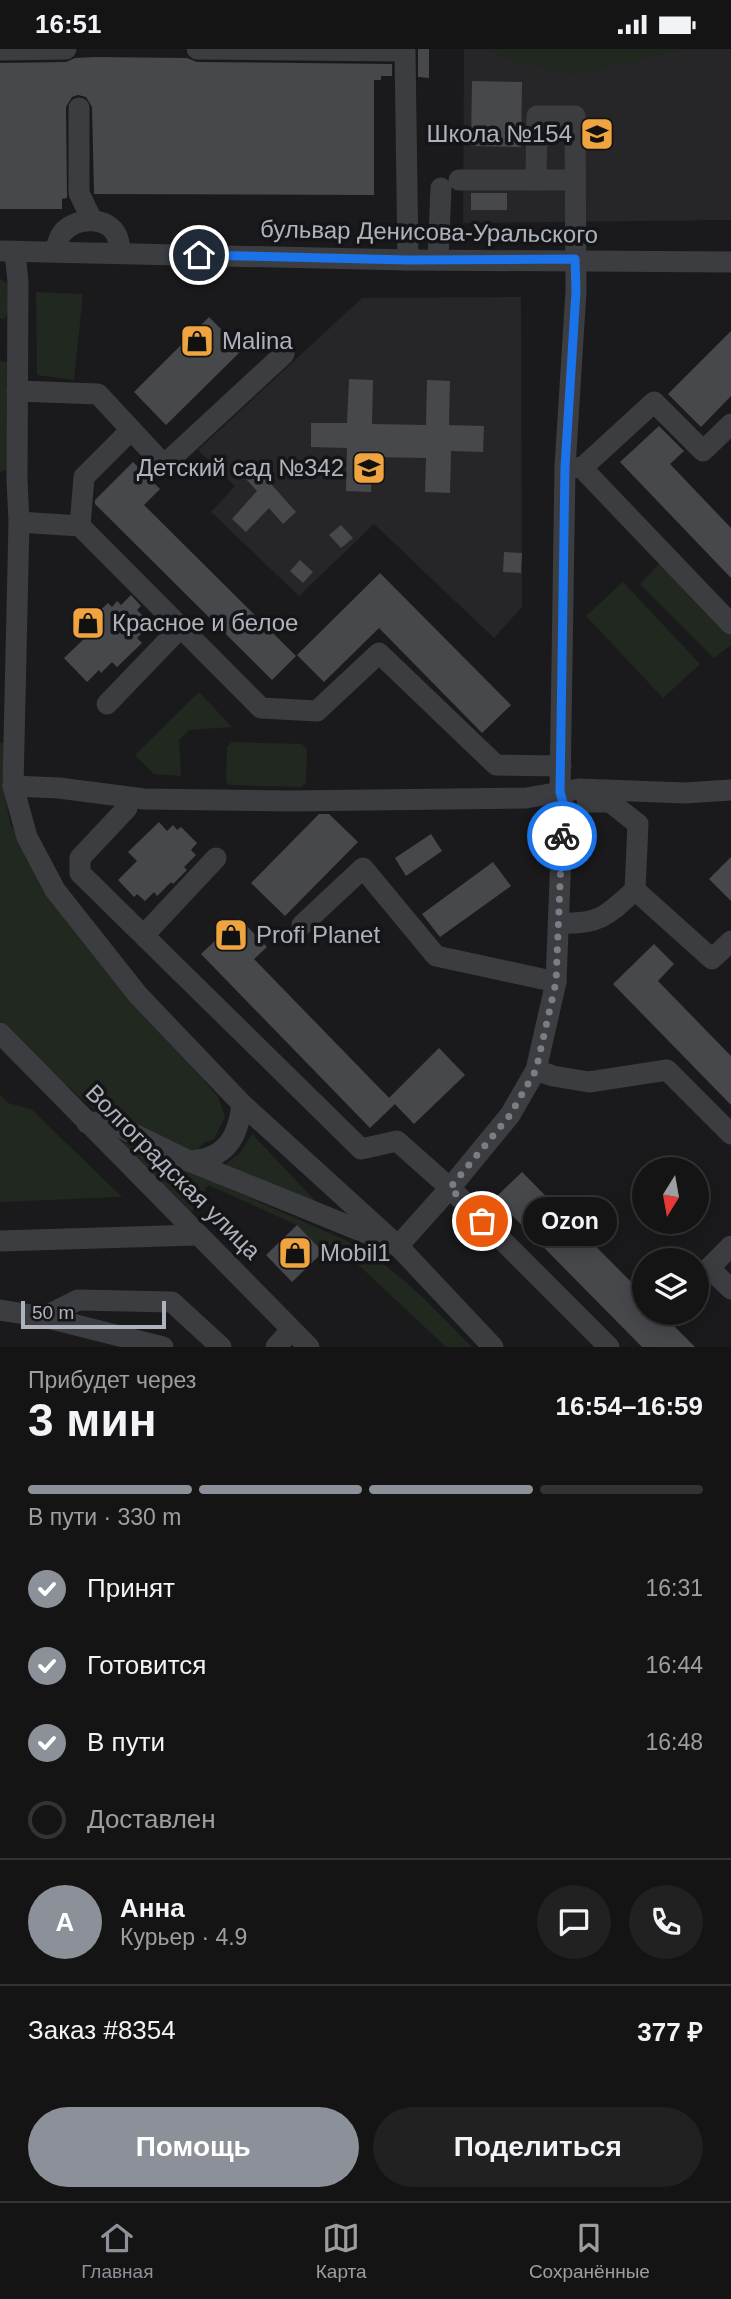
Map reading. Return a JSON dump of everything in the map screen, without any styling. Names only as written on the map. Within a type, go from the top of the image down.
[{"type":"street","points":[[0,51],[66,49]]},
{"type":"street","points":[[197,49],[405,51],[408,260]]},
{"type":"street","points":[[79,108],[79,193],[92,220]]},
{"type":"street","points":[[398,1246],[510,1115],[536,1070],[556,982],[560,923],[561,765],[574,467],[575,116],[537,116],[536,180]]},
{"type":"street","points":[[438,260],[450,184],[575,180]]},
{"type":"street","points":[[55,251],[62,233],[77,222],[92,220],[117,234],[121,253]]},
{"type":"street","points":[[7,252],[18,282],[9,349],[17,391],[8,480],[19,522],[7,729],[13,786],[27,837],[55,890],[138,995],[242,1104],[398,1246],[493,1347]]},
{"type":"street","name":"бульвар Денисова-Уральского","points":[[7,252],[408,260],[731,262]]},
{"type":"street","points":[[17,391],[98,394],[164,465],[284,354]]},
{"type":"street","points":[[574,467],[654,402],[703,450],[731,424]]},
{"type":"street","points":[[79,526],[84,477],[131,430]]},
{"type":"street","points":[[574,467],[731,624]]},
{"type":"street","points":[[19,522],[79,526],[261,708],[317,711],[379,653],[496,765],[561,765]]},
{"type":"street","points":[[107,704],[181,627]]},
{"type":"street","points":[[13,786],[59,788],[144,799],[289,801],[561,797],[610,802],[638,824],[635,890],[606,917],[580,924],[560,923]]},
{"type":"street","points":[[561,797],[579,789],[685,793],[731,790]]},
{"type":"street","points":[[127,808],[80,858],[80,873],[361,1149],[397,1141],[450,1188],[609,1347]]},
{"type":"street","points":[[144,935],[216,858]]},
{"type":"street","points":[[302,925],[363,869],[436,956],[556,982]]},
{"type":"street","points":[[635,890],[712,959],[731,941]]},
{"type":"street","name":"Волгоградская улица","points":[[0,1033],[309,1347]]},
{"type":"street","points":[[536,1070],[589,1082],[667,1070],[731,1134]]},
{"type":"street","points":[[189,1161],[205,1160],[224,1149],[240,1123],[242,1104]]},
{"type":"street","points":[[87,1123],[107,1121],[189,1161],[398,1246]]},
{"type":"street","points":[[0,1241],[197,1235]]},
{"type":"street","points":[[731,1246],[709,1268],[731,1289]]},
{"type":"street","points":[[44,1317],[78,1300],[172,1302],[221,1347]]},
{"type":"street","points":[[0,1310],[44,1317],[163,1347]]},
{"type":"street","points":[[275,1347],[292,1330]]},
{"type":"shaded area","name":"Школа №154","points":[[464,49],[731,49],[731,220],[463,223]]},
{"type":"shaded area","points":[[492,49],[685,49],[573,75],[497,56]]},
{"type":"shaded area","points":[[0,279],[10,285],[12,307],[4,319],[0,318]]},
{"type":"shaded area","points":[[36,292],[83,294],[74,380],[37,375]]},
{"type":"shaded area","name":"Детский сад №342","points":[[521,297],[522,607],[494,638],[374,524],[299,596],[211,512],[235,486],[198,450],[362,298]]},
{"type":"shaded area","points":[[0,361],[12,363],[9,468],[0,472]]},
{"type":"shaded area","points":[[663,560],[731,633],[731,645],[714,658],[640,584]]},
{"type":"shaded area","points":[[623,582],[700,664],[663,698],[586,616]]},
{"type":"shaded area","points":[[199,692],[232,727],[189,730],[179,740],[181,776],[154,774],[135,755]]},
{"type":"shaded area","points":[[0,742],[8,751],[2,780],[10,823],[46,891],[218,1097],[225,1117],[214,1139],[203,1143],[195,1153],[95,1110],[41,1063],[0,1021]]},
{"type":"shaded area","points":[[232,742],[302,744],[307,749],[306,783],[301,787],[230,785],[226,782],[227,747]]},
{"type":"shaded area","points":[[0,1095],[8,1103],[31,1109],[122,1197],[0,1202]]},
{"type":"shaded area","points":[[252,1134],[322,1208],[220,1168],[239,1154]]},
{"type":"shaded area","points":[[119,1140],[345,1240],[364,1251],[413,1289],[472,1347],[446,1347],[334,1242],[323,1252],[297,1225],[208,1185],[192,1212]]},
{"type":"building","points":[[418,49],[429,49],[429,78],[418,77]]},
{"type":"building","points":[[75,58],[187,58],[197,62],[392,64],[392,76],[381,76],[381,80],[374,80],[374,195],[94,194],[92,107],[86,97],[78,95],[72,97],[66,107],[67,198],[62,199],[62,209],[0,209],[0,63],[66,62]]},
{"type":"building","points":[[472,81],[522,82],[521,147],[471,146]]},
{"type":"building","points":[[471,193],[507,193],[507,210],[471,210]]},
{"type":"building","points":[[209,317],[242,350],[166,425],[134,392]]},
{"type":"building","points":[[731,331],[731,396],[701,427],[668,394]]},
{"type":"building","points":[[349,379],[373,380],[372,424],[426,425],[427,380],[450,381],[449,425],[484,426],[483,452],[451,451],[450,493],[425,492],[426,458],[372,457],[371,492],[346,491],[347,448],[311,447],[311,423],[347,423]]},
{"type":"building","points":[[659,426],[684,451],[670,464],[731,528],[731,578],[620,462]]},
{"type":"building","points":[[133,462],[160,489],[144,505],[296,656],[272,680],[95,504],[95,500]]},
{"type":"building","points":[[256,467],[296,512],[283,524],[269,508],[246,532],[232,519],[257,491],[245,478]]},
{"type":"building","points":[[341,525],[353,538],[341,548],[329,535]]},
{"type":"building","points":[[504,552],[522,553],[521,573],[503,572]]},
{"type":"building","points":[[300,560],[313,572],[303,583],[290,571]]},
{"type":"building","points":[[380,573],[511,705],[482,733],[379,628],[324,682],[297,655]]},
{"type":"building","points":[[131,595],[141,606],[137,610],[147,620],[140,626],[144,631],[137,638],[142,643],[117,667],[112,662],[87,682],[64,658],[85,638],[75,627],[91,611],[95,615],[108,603],[112,607],[117,601],[121,605]]},
{"type":"building","points":[[319,814],[329,814],[358,842],[285,916],[251,883]]},
{"type":"building","points":[[159,822],[167,831],[173,825],[177,830],[181,827],[197,843],[191,850],[196,855],[184,867],[187,870],[173,884],[171,882],[157,896],[154,892],[145,901],[137,894],[134,897],[118,880],[137,861],[128,852]]},
{"type":"building","points":[[431,834],[442,851],[406,876],[395,858]]},
{"type":"building","points":[[731,857],[731,901],[709,879]]},
{"type":"building","points":[[493,862],[511,886],[440,937],[422,914]]},
{"type":"building","points":[[239,918],[267,947],[254,959],[395,1104],[370,1128],[201,954]]},
{"type":"building","points":[[654,944],[674,964],[658,981],[731,1056],[731,1105],[613,984]]},
{"type":"building","points":[[439,1048],[465,1075],[414,1124],[389,1098]]},
{"type":"building","points":[[522,1172],[632,1283],[632,1325],[673,1325],[695,1347],[642,1347],[495,1198]]},
{"type":"building","name":"Mobil1","points":[[297,1225],[323,1252],[292,1282],[266,1255]]},
{"type":"way so far","points":[[482,1221],[450,1188],[510,1115],[536,1070],[556,982],[562,836]]},
{"type":"place","name":"Школа №154","points":[[597,134]]},
{"type":"place","name":"Malina","points":[[197,341]]},
{"type":"place","name":"Детский сад №342","points":[[369,468]]},
{"type":"place","name":"Красное и белое","points":[[88,623]]},
{"type":"place","name":"Profi Planet","points":[[231,935]]},
{"type":"place","name":"Ozon","points":[[482,1221]]},
{"type":"place","name":"Mobil1","points":[[295,1253]]},
{"type":"route","points":[[199,255],[408,260],[575,259],[576,291],[565,467],[560,792],[563,803],[562,836]]}]
